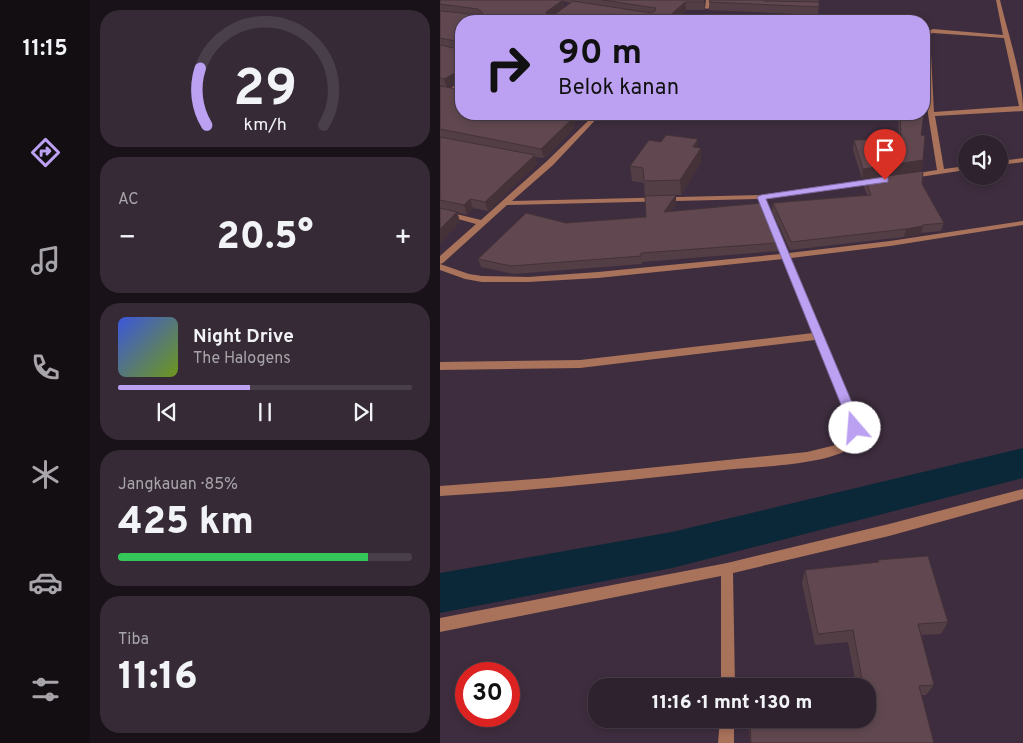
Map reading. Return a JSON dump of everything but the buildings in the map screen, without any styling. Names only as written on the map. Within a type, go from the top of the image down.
[{"type":"street","points":[[707,8],[708,0]]},
{"type":"street","points":[[931,114],[1023,108],[998,0]]},
{"type":"street","points":[[930,32],[1007,37]]},
{"type":"street","points":[[448,92],[455,87]]},
{"type":"street","points":[[440,90],[455,93]]},
{"type":"street","points":[[930,98],[941,172]]},
{"type":"street","points":[[440,261],[592,120]]},
{"type":"street","points":[[1008,162],[1023,160]]},
{"type":"street","points":[[902,178],[958,169]]},
{"type":"street","points":[[504,203],[761,197],[884,180]]},
{"type":"street","points":[[440,491],[774,460],[833,451],[844,447],[850,441],[855,428],[850,412],[761,197]]},
{"type":"street","points":[[440,212],[482,223]]},
{"type":"street","points":[[440,267],[468,277],[496,280],[585,276],[787,258],[948,236],[1023,223]]},
{"type":"street","points":[[440,366],[580,364],[818,336]]},
{"type":"street","points":[[440,625],[727,569],[889,530],[1023,494]]},
{"type":"street","points":[[727,569],[728,678]]},
{"type":"street","points":[[726,743],[727,728]]},
{"type":"waterway","points":[[440,593],[672,550],[1023,463]]},
{"type":"route","points":[[855,428],[761,197],[885,180]]}]
